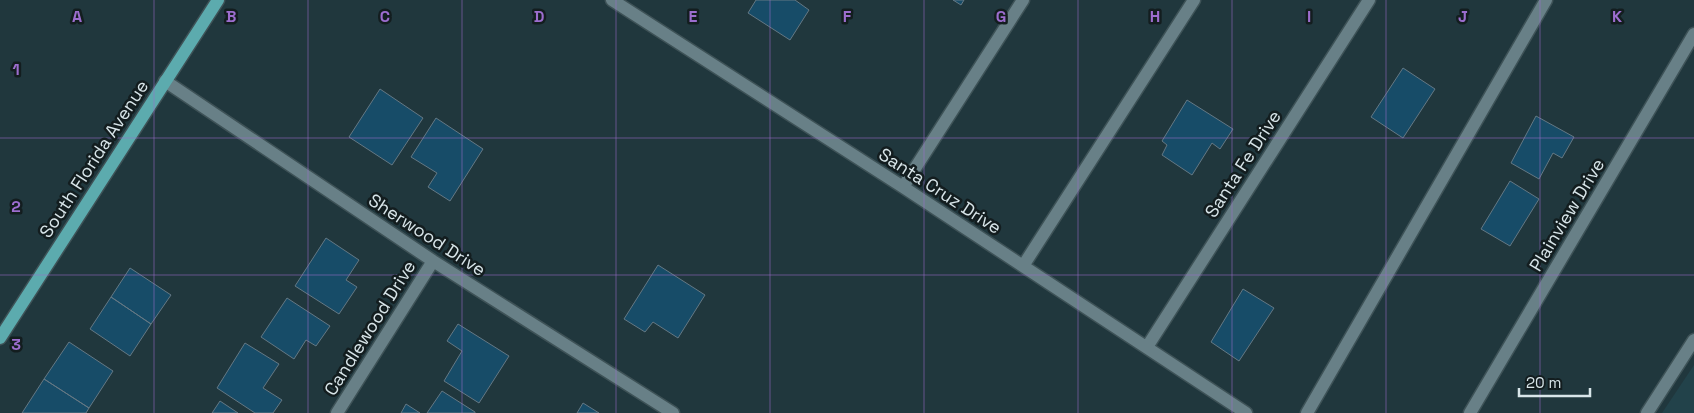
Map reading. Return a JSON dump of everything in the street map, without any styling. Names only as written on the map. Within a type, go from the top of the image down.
[{"type":"main road","name":"South Florida Avenue","points":[[0,338],[218,0]]},
{"type":"street","name":"Santa Cruz Drive","points":[[612,0],[903,187],[1246,413]]},
{"type":"street","points":[[903,187],[1023,0]]},
{"type":"street","points":[[1023,266],[1194,0]]},
{"type":"street","name":"Santa Fe Drive","points":[[1147,347],[1369,0]]},
{"type":"street","points":[[1307,413],[1546,0]]},
{"type":"street","name":"Plainview Drive","points":[[1470,413],[1694,34]]},
{"type":"street","name":"Sherwood Drive","points":[[165,82],[433,261],[673,413]]},
{"type":"street","name":"Candlewood Drive","points":[[337,413],[433,261]]},
{"type":"street","points":[[1647,413],[1694,340]]},
{"type":"shaded area","points":[[1694,365],[1694,413],[1662,413]]},
{"type":"building","points":[[756,0],[795,0],[809,10],[790,40],[748,13]]},
{"type":"building","points":[[953,0],[964,0],[961,5]]},
{"type":"building","points":[[1403,68],[1435,89],[1403,138],[1371,117]]},
{"type":"building","points":[[380,89],[423,118],[392,165],[349,137]]},
{"type":"building","points":[[1187,100],[1233,129],[1220,149],[1212,143],[1192,175],[1162,155],[1167,145],[1162,141]]},
{"type":"building","points":[[1536,116],[1574,137],[1562,158],[1553,153],[1539,179],[1511,163]]},
{"type":"building","points":[[436,118],[483,149],[450,201],[428,187],[437,173],[411,157]]},
{"type":"building","points":[[1510,181],[1539,199],[1510,246],[1481,229]]},
{"type":"building","points":[[326,238],[359,260],[346,280],[357,287],[339,314],[295,286]]},
{"type":"building","points":[[658,265],[705,295],[678,338],[653,322],[645,332],[624,319]]},
{"type":"building","points":[[130,268],[171,295],[151,324],[111,297]]},
{"type":"building","points":[[1243,289],[1274,308],[1239,361],[1211,342]]},
{"type":"building","points":[[111,297],[151,324],[130,356],[90,329]]},
{"type":"building","points":[[287,298],[330,326],[316,346],[306,340],[294,359],[261,337]]},
{"type":"building","points":[[458,324],[509,356],[479,403],[444,381],[462,351],[447,341]]},
{"type":"building","points":[[69,342],[113,371],[89,408],[44,379]]},
{"type":"building","points":[[245,343],[279,364],[263,388],[282,400],[273,413],[255,413],[217,388]]},
{"type":"building","points":[[44,379],[89,408],[86,413],[22,413]]},
{"type":"building","points":[[442,391],[475,412],[475,413],[427,413]]},
{"type":"building","points":[[220,401],[238,413],[212,413]]},
{"type":"building","points":[[583,403],[599,413],[577,413]]},
{"type":"building","points":[[406,404],[420,413],[401,413]]}]
